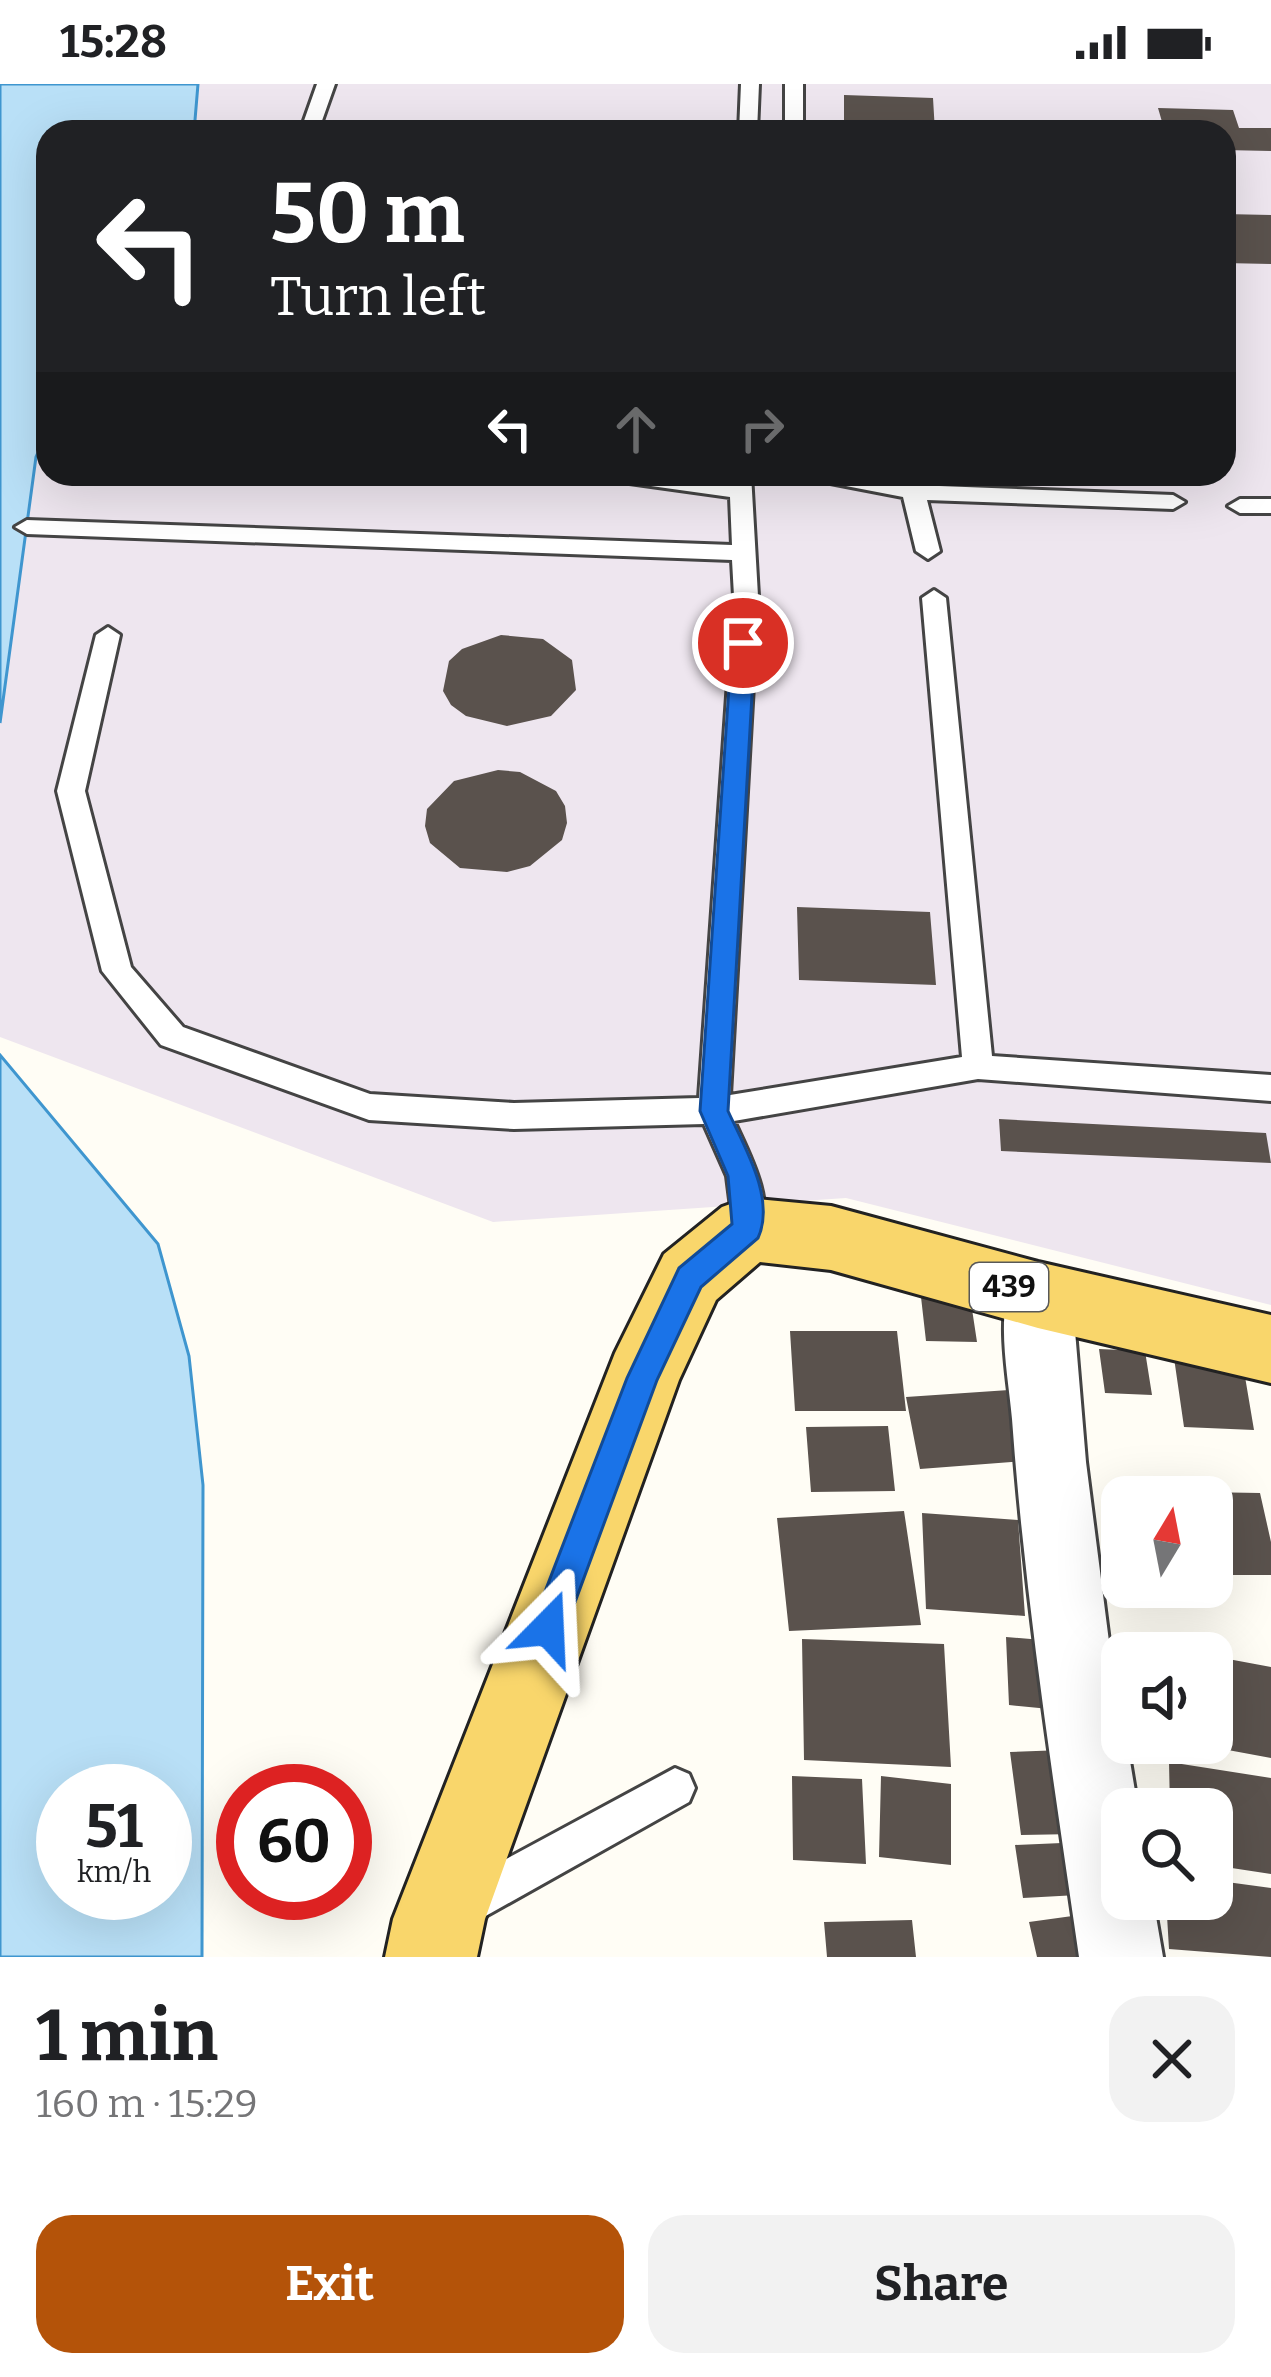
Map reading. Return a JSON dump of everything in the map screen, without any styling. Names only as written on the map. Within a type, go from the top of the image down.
[{"type":"main road","name":"439","points":[[747,1229],[831,1238],[1038,1295],[1271,1349]]},
{"type":"main road","points":[[435,1938],[642,1378],[690,1277],[747,1229]]},
{"type":"street","points":[[1038,1295],[1044,1426],[1078,1692],[1121,1957]]},
{"type":"lane","points":[[313,120],[326,84]]},
{"type":"lane","points":[[748,120],[750,84]]},
{"type":"lane","points":[[794,84],[794,120]]},
{"type":"lane","points":[[739,486],[746,596],[714,1111],[743,1176],[747,1229]]},
{"type":"lane","points":[[882,486],[913,492],[1173,502]]},
{"type":"lane","points":[[913,492],[928,550]]},
{"type":"lane","points":[[1240,506],[1271,506]]},
{"type":"lane","points":[[27,527],[744,553]]},
{"type":"lane","points":[[934,598],[978,1066]]},
{"type":"lane","points":[[108,635],[71,791],[117,971],[172,1036],[369,1107],[514,1116],[714,1111],[978,1066],[1271,1088]]},
{"type":"lane","points":[[435,1938],[675,1788]]},
{"type":"shaded area","points":[[198,84],[1271,84],[1271,1305],[846,1198],[493,1222],[0,1037],[0,723],[36,457],[36,486],[1236,486],[1236,120],[195,120]]},
{"type":"water","points":[[0,84],[198,84],[195,120],[36,120],[36,457],[0,723]]},
{"type":"water","points":[[0,1055],[158,1244],[189,1356],[203,1485],[202,1957],[0,1957]]},
{"type":"building","points":[[844,95],[933,98],[934,120],[844,120]]},
{"type":"building","points":[[1158,108],[1233,110],[1239,128],[1271,128],[1271,151],[1236,150],[1236,120],[1162,120]]},
{"type":"building","points":[[1236,214],[1271,215],[1271,264],[1236,263]]},
{"type":"building","points":[[501,635],[543,639],[572,660],[576,690],[551,716],[507,726],[466,716],[451,705],[443,691],[449,661],[462,649]]},
{"type":"building","points":[[498,770],[520,772],[556,791],[565,806],[562,840],[530,866],[507,872],[460,868],[430,843],[427,809],[454,781]]},
{"type":"building","points":[[797,907],[930,912],[936,985],[799,980]]},
{"type":"building","points":[[999,1119],[1266,1133],[1271,1163],[1001,1151]]},
{"type":"building","points":[[970,1296],[977,1342],[926,1341],[921,1297]]},
{"type":"building","points":[[790,1331],[897,1331],[906,1411],[795,1411]]},
{"type":"building","points":[[1172,1344],[1240,1347],[1254,1430],[1184,1427]]},
{"type":"building","points":[[1099,1349],[1145,1351],[1152,1395],[1105,1393]]},
{"type":"building","points":[[1009,1390],[1025,1461],[920,1469],[906,1397]]},
{"type":"building","points":[[888,1426],[895,1491],[811,1492],[806,1427]]},
{"type":"building","points":[[1233,1493],[1260,1493],[1271,1542],[1271,1575],[1233,1575]]},
{"type":"building","points":[[904,1511],[921,1625],[789,1631],[777,1518]]},
{"type":"building","points":[[922,1513],[1018,1520],[1025,1616],[926,1609]]},
{"type":"building","points":[[1006,1637],[1066,1642],[1070,1711],[1009,1705]]},
{"type":"building","points":[[802,1639],[944,1644],[951,1767],[804,1760]]},
{"type":"building","points":[[1233,1660],[1271,1667],[1271,1758],[1233,1751]]},
{"type":"building","points":[[1063,1750],[1076,1834],[1021,1835],[1010,1752]]},
{"type":"building","points":[[1169,1764],[1271,1778],[1271,1874],[1233,1868],[1233,1788],[1170,1788]]},
{"type":"building","points":[[792,1776],[862,1779],[866,1864],[793,1860]]},
{"type":"building","points":[[881,1776],[951,1784],[951,1865],[879,1857]]},
{"type":"building","points":[[1085,1842],[1096,1894],[1023,1898],[1015,1845]]},
{"type":"building","points":[[1233,1883],[1271,1888],[1271,1957],[1169,1949],[1167,1920],[1233,1920]]},
{"type":"building","points":[[1094,1913],[1106,1957],[1037,1957],[1029,1922]]},
{"type":"building","points":[[912,1920],[916,1957],[827,1957],[824,1922]]},
{"type":"route","points":[[548,1628],[642,1378],[690,1277],[747,1229],[743,1176],[714,1111],[743,643]]}]
